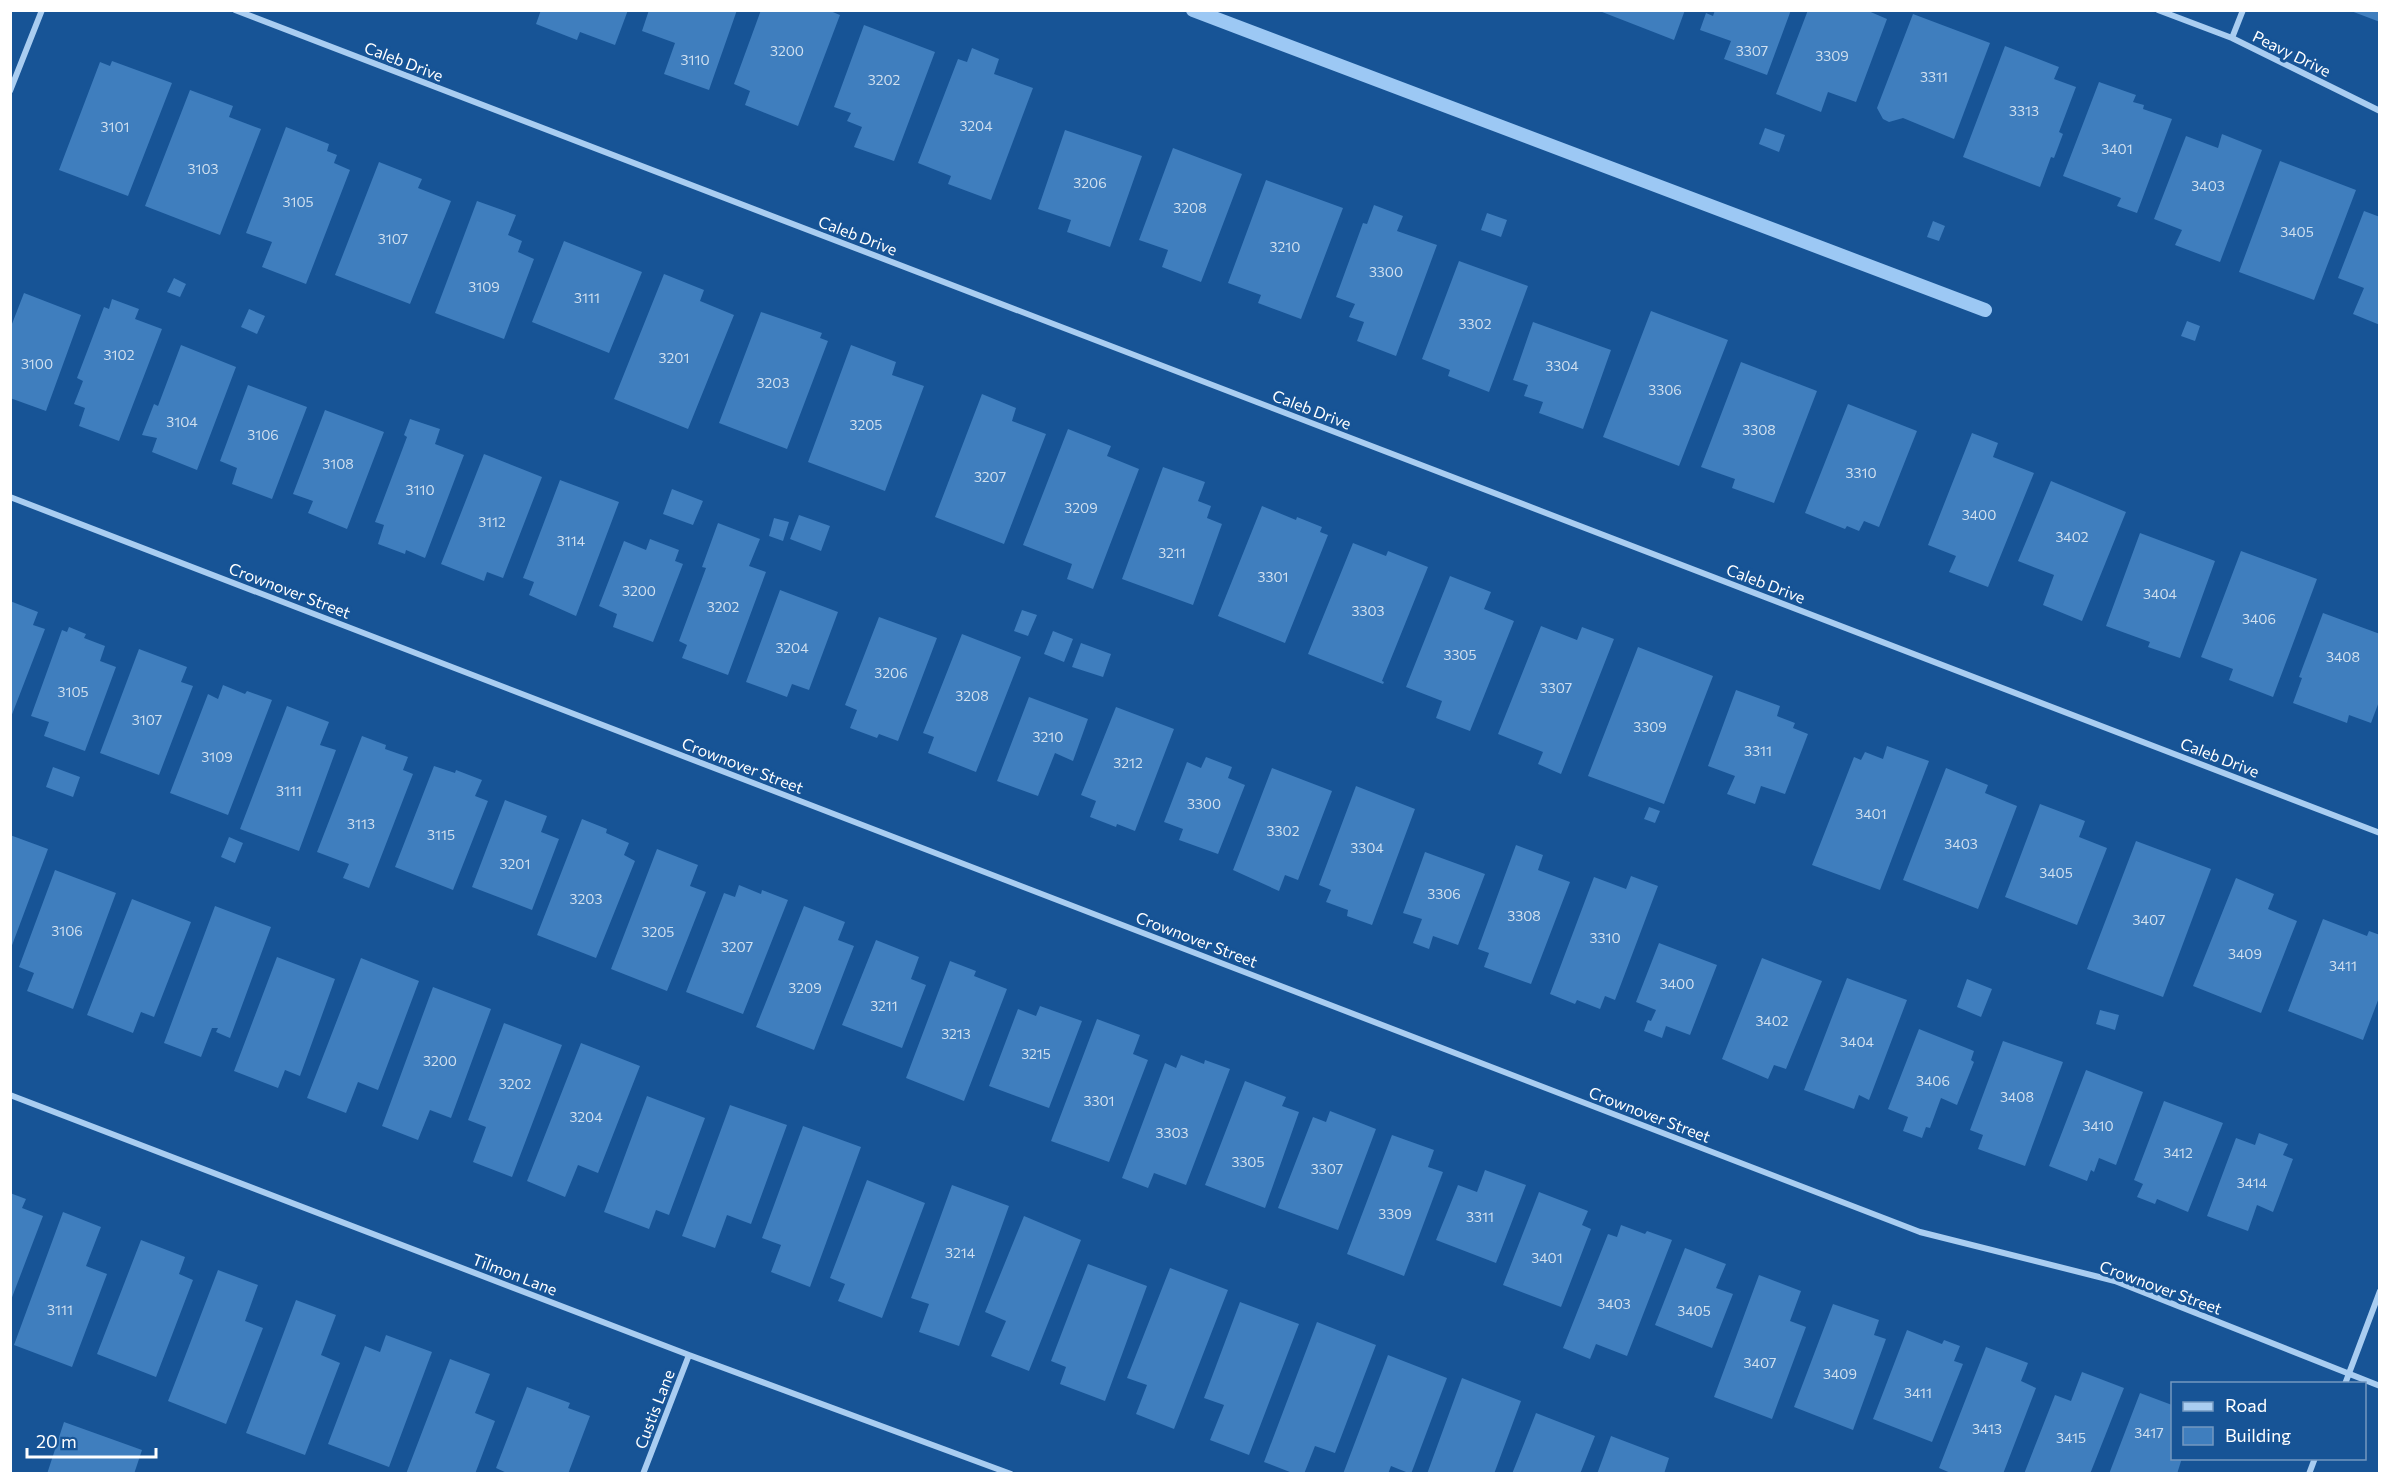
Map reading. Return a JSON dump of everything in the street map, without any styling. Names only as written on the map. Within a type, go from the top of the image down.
[{"type":"street","points":[[10,91],[42,10]]},
{"type":"street","name":"Caleb Drive","points":[[235,10],[2379,833]]},
{"type":"street","name":"Peavy Drive","points":[[2158,10],[2232,38],[2379,111]]},
{"type":"street","points":[[2232,38],[2243,10]]},
{"type":"street","name":"Crownover Street","points":[[10,497],[1920,1232],[2115,1281],[2379,1386]]},
{"type":"street","name":"Tilmon Lane","points":[[10,1095],[689,1354],[1011,1473]]},
{"type":"street","points":[[2345,1382],[2379,1291]]},
{"type":"street","name":"Custis Lane","points":[[644,1473],[689,1354]]},
{"type":"building","points":[[541,10],[628,10],[615,45],[580,32],[577,40],[536,24]]},
{"type":"building","points":[[649,10],[737,10],[709,90],[664,74],[675,43],[642,31]]},
{"type":"building","points":[[761,10],[828,10],[840,15],[798,126],[745,105],[750,91],[734,84]]},
{"type":"building","points":[[1597,10],[1685,10],[1674,40]]},
{"type":"building","points":[[1715,10],[1791,10],[1767,75],[1724,59],[1731,41],[1700,30],[1706,13],[1713,16]]},
{"type":"building","points":[[1808,10],[1866,10],[1887,19],[1856,102],[1828,92],[1821,112],[1776,94]]},
{"type":"building","points":[[2380,10],[2380,22],[2351,11]]},
{"type":"building","points":[[1913,14],[1990,43],[1954,139],[1903,118],[1889,122],[1883,119],[1877,108]]},
{"type":"building","points":[[864,25],[935,52],[894,161],[854,147],[862,127],[847,121],[851,113],[834,107]]},
{"type":"building","points":[[2005,46],[2059,67],[2054,79],[2076,87],[2059,132],[2063,134],[2054,158],[2051,157],[2040,187],[1963,157]]},
{"type":"building","points":[[972,48],[999,59],[994,74],[1033,88],[991,200],[948,184],[951,176],[918,163],[958,59],[967,62]]},
{"type":"building","points":[[112,61],[172,83],[128,196],[59,170],[100,62],[110,66]]},
{"type":"building","points":[[2099,82],[2136,95],[2133,102],[2144,105],[2143,109],[2172,119],[2137,213],[2117,206],[2121,198],[2063,176]]},
{"type":"building","points":[[190,90],[233,106],[229,117],[261,129],[220,235],[145,206]]},
{"type":"building","points":[[286,127],[329,144],[327,151],[337,155],[334,163],[350,170],[306,284],[262,267],[272,242],[246,233]]},
{"type":"building","points":[[1765,128],[1785,135],[1779,152],[1759,144]]},
{"type":"building","points":[[1065,130],[1142,156],[1110,247],[1067,232],[1071,220],[1038,209]]},
{"type":"building","points":[[2222,134],[2262,150],[2220,262],[2175,245],[2182,230],[2154,219],[2186,136],[2218,148]]},
{"type":"building","points":[[1173,148],[1242,174],[1201,282],[1162,267],[1168,250],[1139,240]]},
{"type":"building","points":[[2280,161],[2356,190],[2314,300],[2239,272]]},
{"type":"building","points":[[379,162],[422,179],[418,188],[451,201],[410,304],[335,275]]},
{"type":"building","points":[[1266,180],[1343,208],[1301,319],[1258,303],[1261,295],[1228,283]]},
{"type":"building","points":[[477,201],[516,215],[508,235],[522,241],[518,252],[534,259],[504,339],[435,313]]},
{"type":"building","points":[[1374,205],[1403,216],[1397,231],[1437,245],[1396,356],[1357,341],[1364,322],[1349,317],[1355,304],[1336,297],[1363,223],[1367,224]]},
{"type":"building","points":[[2364,211],[2380,217],[2380,325],[2353,314],[2364,288],[2338,278]]},
{"type":"building","points":[[1487,213],[1507,220],[1501,237],[1481,230]]},
{"type":"building","points":[[1933,221],[1945,226],[1939,241],[1927,237]]},
{"type":"building","points":[[564,241],[642,272],[609,353],[532,322]]},
{"type":"building","points":[[1459,261],[1528,286],[1489,392],[1448,376],[1450,370],[1422,359]]},
{"type":"building","points":[[664,274],[704,290],[700,301],[734,315],[688,429],[614,399]]},
{"type":"building","points":[[174,278],[186,284],[180,297],[167,292]]},
{"type":"building","points":[[24,293],[81,315],[46,411],[10,398],[10,329]]},
{"type":"building","points":[[112,299],[139,309],[135,319],[162,329],[119,441],[79,426],[85,408],[74,404],[83,381],[77,378],[104,307],[109,309]]},
{"type":"building","points":[[249,309],[265,316],[257,334],[241,327]]},
{"type":"building","points":[[1651,311],[1728,340],[1679,466],[1603,437]]},
{"type":"building","points":[[761,312],[822,333],[820,338],[828,341],[787,449],[719,423]]},
{"type":"building","points":[[2187,321],[2200,326],[2195,341],[2181,336]]},
{"type":"building","points":[[1533,322],[1611,350],[1583,429],[1539,413],[1543,402],[1524,396],[1528,385],[1513,380]]},
{"type":"building","points":[[181,345],[236,367],[197,470],[152,452],[157,438],[142,435],[154,404],[158,406]]},
{"type":"building","points":[[851,345],[896,362],[892,375],[924,386],[885,491],[808,462]]},
{"type":"building","points":[[1741,362],[1817,391],[1774,503],[1732,488],[1735,479],[1701,467]]},
{"type":"building","points":[[248,385],[307,407],[272,499],[232,484],[237,468],[220,461]]},
{"type":"building","points":[[982,394],[1016,408],[1012,421],[1046,434],[1004,544],[935,517]]},
{"type":"building","points":[[1848,404],[1917,431],[1879,527],[1864,521],[1859,531],[1847,526],[1845,529],[1805,513]]},
{"type":"building","points":[[325,410],[384,432],[347,529],[308,513],[313,501],[293,494]]},
{"type":"building","points":[[410,419],[440,429],[435,444],[464,455],[425,558],[406,550],[405,554],[378,544],[384,525],[375,522],[407,437],[404,435]]},
{"type":"building","points":[[1068,429],[1111,446],[1107,456],[1139,469],[1093,589],[1067,579],[1072,564],[1023,545]]},
{"type":"building","points":[[1972,433],[1998,443],[1993,457],[2034,473],[1988,587],[1949,572],[1956,556],[1928,545]]},
{"type":"building","points":[[484,454],[542,477],[503,578],[487,572],[484,581],[441,564]]},
{"type":"building","points":[[1163,467],[1205,482],[1198,501],[1211,506],[1207,518],[1222,524],[1193,605],[1122,579]]},
{"type":"building","points":[[560,480],[619,502],[576,616],[529,595],[534,582],[523,578]]},
{"type":"building","points":[[2051,481],[2126,512],[2082,621],[2043,605],[2054,575],[2018,561]]},
{"type":"building","points":[[672,489],[703,501],[693,525],[663,514]]},
{"type":"building","points":[[1262,506],[1296,520],[1297,517],[1322,527],[1320,532],[1328,535],[1285,643],[1218,616]]},
{"type":"building","points":[[799,515],[830,526],[821,551],[790,539]]},
{"type":"building","points":[[774,518],[789,522],[783,541],[769,536]]},
{"type":"building","points":[[718,523],[760,539],[749,566],[766,572],[728,675],[682,658],[687,645],[679,641],[706,568],[702,567]]},
{"type":"building","points":[[2140,533],[2215,561],[2180,658],[2148,647],[2150,642],[2106,626]]},
{"type":"building","points":[[650,539],[679,550],[675,561],[683,564],[653,642],[613,627],[617,614],[599,606],[624,541],[646,550]]},
{"type":"building","points":[[1353,543],[1386,556],[1388,551],[1428,567],[1382,681],[1383,684],[1308,654]]},
{"type":"building","points":[[2241,551],[2317,579],[2273,697],[2229,680],[2233,669],[2201,657]]},
{"type":"building","points":[[1450,576],[1491,592],[1484,609],[1514,621],[1470,731],[1436,718],[1442,701],[1406,687]]},
{"type":"building","points":[[780,590],[838,612],[809,690],[792,684],[787,697],[746,682]]},
{"type":"building","points":[[10,601],[38,612],[33,625],[45,629],[11,717]]},
{"type":"building","points":[[1022,610],[1037,615],[1028,636],[1014,631]]},
{"type":"building","points":[[2323,613],[2380,634],[2380,699],[2371,723],[2349,715],[2347,723],[2293,703],[2302,678],[2299,677]]},
{"type":"building","points":[[879,617],[937,638],[898,741],[879,734],[877,738],[850,728],[857,710],[845,705]]},
{"type":"building","points":[[1541,626],[1577,640],[1582,627],[1614,639],[1561,774],[1538,764],[1543,752],[1498,734]]},
{"type":"building","points":[[69,627],[86,634],[84,638],[105,646],[100,661],[116,667],[85,751],[44,736],[49,722],[31,716],[62,630],[67,632]]},
{"type":"building","points":[[1053,631],[1073,639],[1064,662],[1044,654]]},
{"type":"building","points":[[962,634],[1021,657],[976,772],[928,753],[934,737],[923,733]]},
{"type":"building","points":[[1081,643],[1111,654],[1103,677],[1072,667]]},
{"type":"building","points":[[1638,647],[1713,676],[1664,804],[1588,776]]},
{"type":"building","points":[[139,649],[187,667],[181,682],[193,686],[159,775],[100,753]]},
{"type":"building","points":[[223,685],[245,694],[247,691],[272,700],[228,815],[170,793],[208,694],[218,699]]},
{"type":"building","points":[[1736,690],[1780,706],[1777,716],[1795,723],[1793,728],[1808,734],[1785,794],[1761,786],[1755,804],[1727,794],[1735,776],[1708,766]]},
{"type":"building","points":[[1029,697],[1088,719],[1073,761],[1055,753],[1038,796],[997,781]]},
{"type":"building","points":[[287,706],[329,722],[320,745],[336,750],[299,851],[240,829]]},
{"type":"building","points":[[1116,707],[1174,729],[1135,831],[1117,824],[1116,827],[1090,817],[1096,801],[1081,795]]},
{"type":"building","points":[[362,736],[386,745],[385,749],[408,757],[403,770],[413,774],[369,888],[343,878],[349,864],[317,852]]},
{"type":"building","points":[[1887,746],[1929,761],[1880,890],[1812,865],[1854,757],[1861,760],[1865,752],[1883,759]]},
{"type":"building","points":[[1206,757],[1232,767],[1228,778],[1245,785],[1218,854],[1179,840],[1183,829],[1164,822],[1187,762],[1201,768]]},
{"type":"building","points":[[434,766],[455,773],[456,770],[482,780],[475,796],[488,801],[453,890],[395,867]]},
{"type":"building","points":[[53,767],[80,777],[73,797],[46,787]]},
{"type":"building","points":[[1272,768],[1332,791],[1298,880],[1285,875],[1279,891],[1233,870]]},
{"type":"building","points":[[1946,768],[1988,785],[1985,793],[2017,806],[1978,909],[1903,880]]},
{"type":"building","points":[[1356,786],[1415,809],[1372,925],[1347,916],[1348,910],[1326,902],[1331,890],[1319,885]]},
{"type":"building","points":[[505,800],[547,816],[541,832],[559,839],[532,910],[472,887]]},
{"type":"building","points":[[2040,804],[2085,821],[2079,837],[2107,848],[2077,925],[2005,897]]},
{"type":"building","points":[[1649,807],[1660,811],[1655,823],[1644,819]]},
{"type":"building","points":[[582,819],[607,829],[606,833],[629,843],[624,855],[635,861],[596,958],[537,935]]},
{"type":"building","points":[[10,835],[48,849],[11,948],[10,948]]},
{"type":"building","points":[[229,837],[243,843],[235,863],[221,857]]},
{"type":"building","points":[[2136,841],[2211,869],[2163,997],[2087,969]]},
{"type":"building","points":[[1516,845],[1543,855],[1538,870],[1570,882],[1531,984],[1484,967],[1489,953],[1478,949]]},
{"type":"building","points":[[657,849],[698,865],[690,886],[706,892],[667,991],[611,969]]},
{"type":"building","points":[[1425,852],[1485,874],[1458,945],[1433,936],[1429,949],[1413,943],[1422,919],[1403,913]]},
{"type":"building","points":[[55,870],[116,893],[73,1009],[27,991],[34,973],[19,967]]},
{"type":"building","points":[[1631,876],[1658,886],[1615,1000],[1605,996],[1600,1009],[1577,1000],[1575,1004],[1550,994],[1594,877],[1626,889]]},
{"type":"building","points":[[2236,878],[2274,894],[2268,909],[2297,921],[2261,1013],[2193,986]]},
{"type":"building","points":[[739,885],[761,894],[762,890],[788,900],[743,1014],[686,992],[724,893],[735,897]]},
{"type":"building","points":[[132,899],[191,922],[154,1017],[141,1012],[133,1033],[87,1015]]},
{"type":"building","points":[[215,906],[271,927],[230,1038],[216,1032],[218,1028],[212,1028],[201,1057],[164,1043]]},
{"type":"building","points":[[804,906],[845,922],[838,940],[854,946],[814,1050],[756,1027]]},
{"type":"building","points":[[2323,919],[2367,936],[2369,931],[2380,935],[2380,995],[2363,1040],[2288,1011]]},
{"type":"building","points":[[876,940],[919,957],[911,979],[926,985],[902,1048],[842,1025]]},
{"type":"building","points":[[1659,943],[1717,965],[1690,1035],[1666,1026],[1662,1038],[1644,1031],[1648,1020],[1651,1021],[1656,1010],[1636,1002]]},
{"type":"building","points":[[277,957],[335,979],[300,1076],[285,1070],[278,1088],[234,1071]]},
{"type":"building","points":[[361,958],[419,981],[378,1090],[358,1082],[346,1113],[307,1098]]},
{"type":"building","points":[[1762,958],[1822,981],[1786,1069],[1774,1065],[1768,1079],[1722,1059]]},
{"type":"building","points":[[950,961],[976,971],[974,976],[1007,989],[964,1101],[906,1078]]},
{"type":"building","points":[[1847,978],[1907,1000],[1869,1100],[1859,1095],[1854,1109],[1804,1090]]},
{"type":"building","points":[[1967,979],[1992,989],[1981,1017],[1957,1007]]},
{"type":"building","points":[[433,987],[491,1009],[451,1118],[430,1110],[418,1140],[382,1126]]},
{"type":"building","points":[[1040,1006],[1082,1021],[1049,1108],[989,1086],[1018,1009],[1036,1016]]},
{"type":"building","points":[[2100,1010],[2119,1015],[2115,1030],[2096,1024]]},
{"type":"building","points":[[1097,1019],[1140,1035],[1133,1054],[1148,1060],[1109,1162],[1051,1141]]},
{"type":"building","points":[[504,1023],[562,1045],[512,1177],[473,1162],[486,1127],[468,1120]]},
{"type":"building","points":[[1919,1029],[1974,1051],[1971,1060],[1974,1062],[1957,1105],[1941,1098],[1930,1128],[1926,1127],[1922,1138],[1903,1131],[1908,1117],[1888,1109]]},
{"type":"building","points":[[2003,1041],[2063,1062],[2025,1166],[1978,1149],[1983,1135],[1970,1130]]},
{"type":"building","points":[[581,1043],[640,1066],[598,1173],[578,1165],[565,1197],[527,1181]]},
{"type":"building","points":[[1181,1055],[1204,1064],[1205,1060],[1230,1069],[1186,1185],[1154,1173],[1148,1188],[1122,1178],[1165,1063],[1176,1068]]},
{"type":"building","points":[[2086,1070],[2143,1092],[2116,1165],[2099,1158],[2094,1172],[2091,1170],[2087,1181],[2049,1166]]},
{"type":"building","points":[[1245,1081],[1286,1097],[1282,1106],[1299,1112],[1265,1208],[1205,1185]]},
{"type":"building","points":[[647,1096],[705,1118],[669,1215],[656,1210],[649,1229],[604,1212]]},
{"type":"building","points":[[2164,1101],[2223,1123],[2188,1212],[2157,1199],[2155,1204],[2137,1197],[2143,1184],[2134,1180]]},
{"type":"building","points":[[730,1105],[787,1125],[751,1224],[727,1215],[715,1248],[682,1236]]},
{"type":"building","points":[[1330,1111],[1376,1129],[1338,1230],[1278,1208],[1313,1117],[1326,1122]]},
{"type":"building","points":[[803,1126],[861,1147],[810,1287],[771,1272],[781,1245],[762,1238]]},
{"type":"building","points":[[2259,1133],[2288,1144],[2283,1155],[2293,1159],[2273,1212],[2257,1205],[2248,1231],[2207,1216],[2236,1138],[2255,1145]]},
{"type":"building","points":[[1392,1135],[1434,1150],[1428,1167],[1443,1172],[1404,1276],[1347,1254]]},
{"type":"building","points":[[1485,1170],[1526,1185],[1496,1263],[1436,1240],[1458,1185],[1477,1192]]},
{"type":"building","points":[[867,1180],[925,1203],[882,1318],[838,1301],[845,1284],[830,1278]]},
{"type":"building","points":[[952,1185],[1009,1206],[959,1346],[919,1332],[929,1304],[911,1298]]},
{"type":"building","points":[[1539,1192],[1588,1211],[1582,1225],[1591,1229],[1561,1307],[1503,1285]]},
{"type":"building","points":[[10,1193],[26,1199],[22,1208],[43,1216],[11,1300]]},
{"type":"building","points":[[63,1212],[101,1227],[86,1266],[107,1274],[72,1367],[14,1345]]},
{"type":"building","points":[[1024,1216],[1081,1240],[1029,1371],[991,1356],[1006,1321],[985,1312]]},
{"type":"building","points":[[1621,1225],[1645,1234],[1647,1231],[1672,1240],[1627,1356],[1596,1344],[1590,1359],[1563,1348],[1608,1234],[1617,1237]]},
{"type":"building","points":[[141,1240],[185,1257],[179,1274],[193,1280],[156,1377],[97,1354]]},
{"type":"building","points":[[1685,1248],[1726,1264],[1716,1288],[1733,1294],[1712,1348],[1655,1325]]},
{"type":"building","points":[[1088,1264],[1147,1286],[1105,1401],[1060,1384],[1066,1367],[1051,1361]]},
{"type":"building","points":[[1170,1268],[1228,1290],[1174,1429],[1136,1414],[1147,1385],[1127,1378]]},
{"type":"building","points":[[218,1270],[258,1285],[245,1321],[263,1328],[226,1424],[168,1401]]},
{"type":"building","points":[[1759,1275],[1801,1291],[1790,1321],[1806,1327],[1772,1419],[1714,1397]]},
{"type":"building","points":[[296,1300],[336,1315],[321,1355],[340,1363],[305,1455],[246,1433]]},
{"type":"building","points":[[1240,1302],[1299,1324],[1249,1455],[1210,1440],[1224,1405],[1204,1398]]},
{"type":"building","points":[[1833,1304],[1879,1320],[1874,1335],[1886,1339],[1853,1430],[1794,1407]]},
{"type":"building","points":[[1317,1322],[1376,1345],[1335,1453],[1315,1446],[1304,1474],[1295,1474],[1264,1462]]},
{"type":"building","points":[[1907,1330],[1942,1344],[1944,1340],[1960,1346],[1954,1361],[1963,1364],[1932,1442],[1873,1419]]},
{"type":"building","points":[[386,1335],[432,1352],[389,1467],[328,1444],[365,1346],[380,1352]]},
{"type":"building","points":[[1986,1347],[2028,1363],[2021,1381],[2036,1388],[2003,1474],[1953,1474],[1939,1468]]},
{"type":"building","points":[[1388,1355],[1447,1378],[1411,1474],[1391,1466],[1388,1474],[1343,1474]]},
{"type":"building","points":[[450,1359],[490,1374],[475,1413],[495,1421],[475,1474],[406,1474]]},
{"type":"building","points":[[2082,1372],[2124,1388],[2090,1474],[2024,1474],[2055,1395],[2071,1401]]},
{"type":"building","points":[[1462,1378],[1521,1401],[1494,1474],[1427,1474]]},
{"type":"building","points":[[527,1387],[570,1403],[568,1408],[590,1416],[568,1474],[509,1474],[496,1468]]},
{"type":"building","points":[[2140,1393],[2171,1405],[2171,1460],[2181,1460],[2177,1474],[2109,1474]]},
{"type":"building","points":[[1536,1413],[1595,1436],[1580,1474],[1512,1474]]},
{"type":"building","points":[[64,1422],[142,1450],[134,1474],[47,1474]]},
{"type":"building","points":[[1611,1436],[1669,1458],[1664,1474],[1597,1474]]},
{"type":"waterway","points":[[1193,10],[1985,310]]}]
